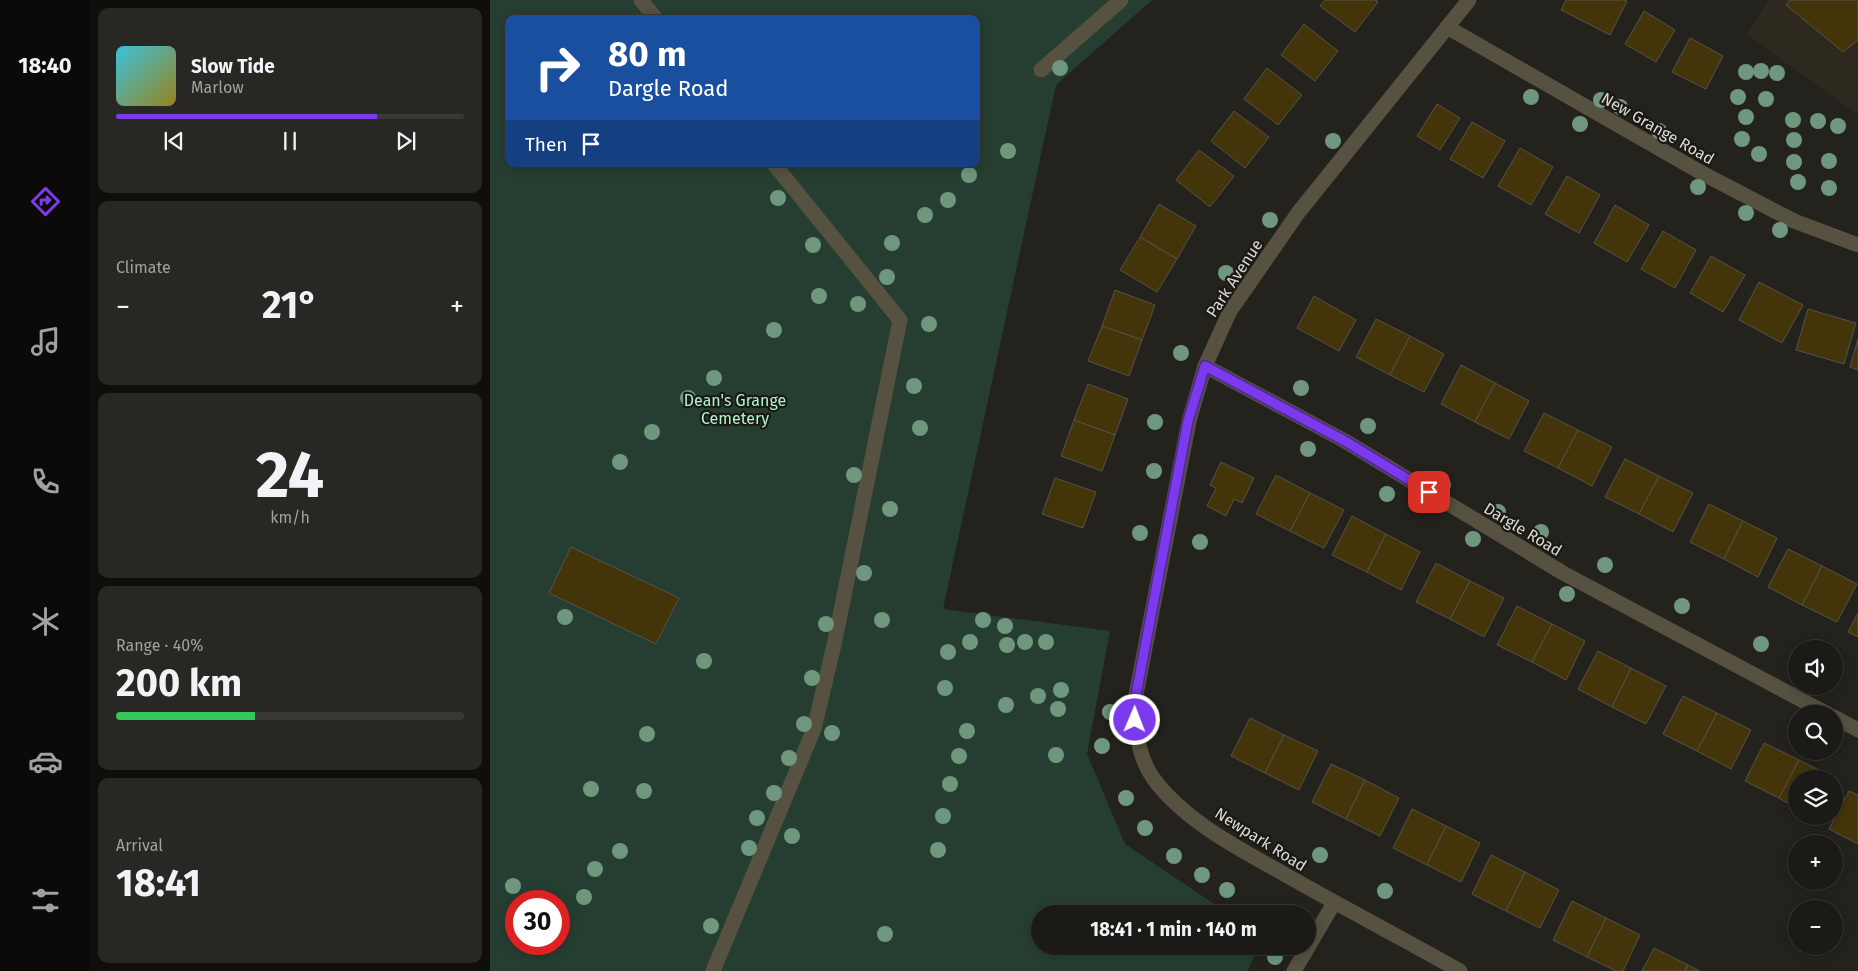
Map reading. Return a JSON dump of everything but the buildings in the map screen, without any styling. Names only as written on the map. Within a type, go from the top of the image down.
[{"type":"street","points":[[641,0],[653,15]]},
{"type":"street","points":[[1041,70],[1120,0]]},
{"type":"street","name":"Park Avenue","points":[[1153,777],[1138,748],[1134,705],[1188,421],[1205,366],[1230,311],[1298,213],[1469,0]]},
{"type":"street","name":"New Grange Road","points":[[1446,27],[1700,172],[1794,221],[1858,245]]},
{"type":"street","points":[[712,971],[814,729],[834,646],[900,320],[776,167]]},
{"type":"street","name":"Dargle Road","points":[[1205,366],[1345,441],[1563,573],[1811,705]]},
{"type":"street","points":[[1843,722],[1858,730]]},
{"type":"street","name":"Newpark Road","points":[[1153,777],[1180,807],[1222,839],[1334,903],[1460,971]]},
{"type":"street","points":[[1294,971],[1334,903]]},
{"type":"shaded area","points":[[1768,0],[1858,0],[1858,115],[1747,35]]},
{"type":"green space","name":"Dean's Grange Cemetery","points":[[490,0],[1152,0],[1056,85],[943,609],[1110,631],[1087,754],[1125,844],[1216,905],[1031,905],[1031,955],[1255,955],[1247,971],[490,971]]},
{"type":"route","points":[[1135,720],[1134,705],[1188,421],[1205,366],[1345,441],[1429,492]]}]
